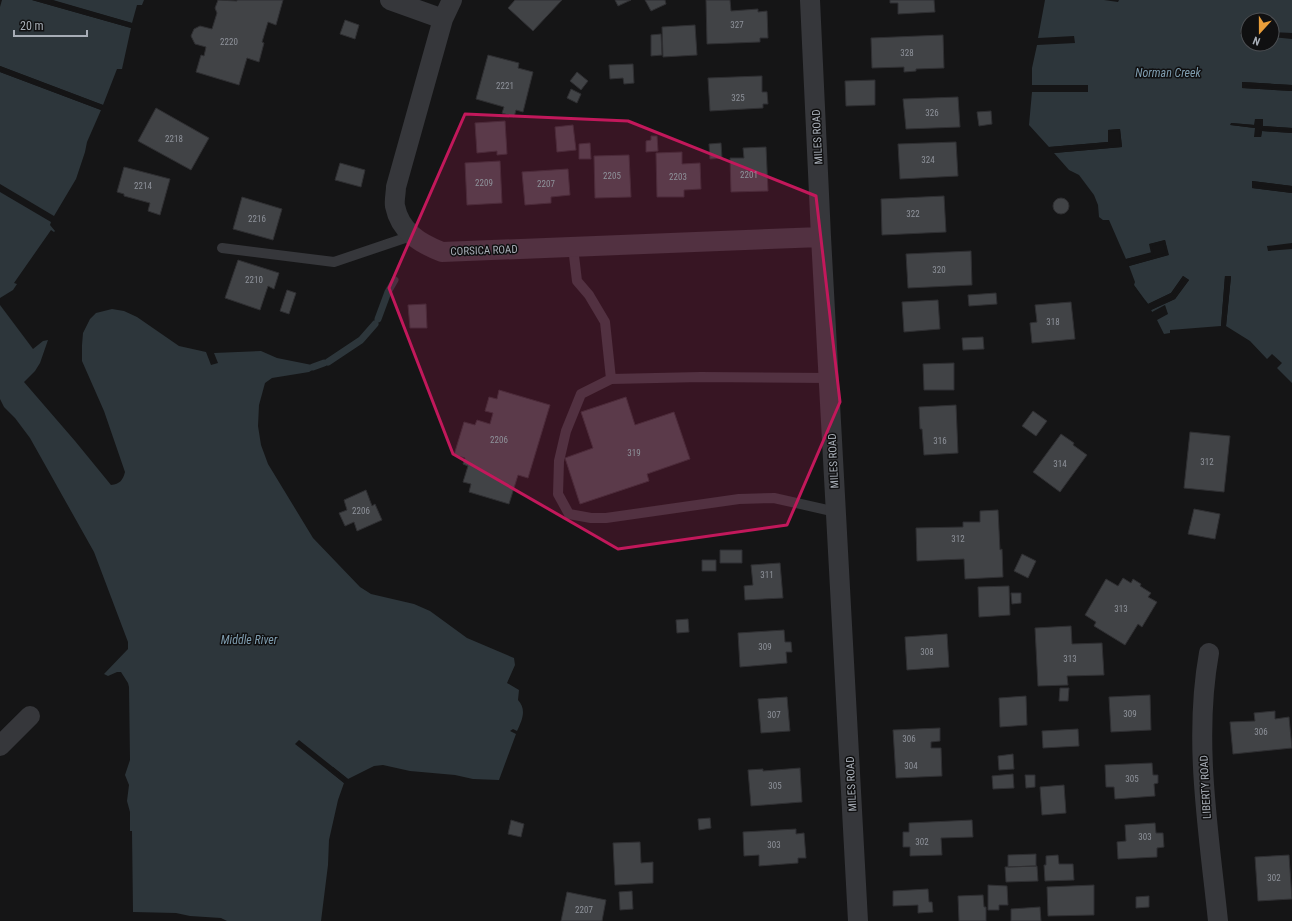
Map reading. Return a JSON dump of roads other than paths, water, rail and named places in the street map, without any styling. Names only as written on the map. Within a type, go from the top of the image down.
[{"type":"street","points":[[390,0],[443,19],[452,0]]},
{"type":"street","name":"MILES ROAD","points":[[810,0],[821,237],[858,921]]},
{"type":"street","name":"CORSICA ROAD","points":[[443,19],[396,187],[395,205],[401,223],[411,236],[426,246],[442,252],[821,237]]},
{"type":"street","name":"LIBERTY ROAD","points":[[1210,653],[1205,679],[1203,757],[1206,807],[1218,921]]},
{"type":"street","points":[[2,740],[30,716]]},
{"type":"lane","points":[[222,248],[334,262],[411,236]]},
{"type":"lane","points":[[573,247],[577,281],[589,296],[605,322],[611,379]]},
{"type":"lane","points":[[829,378],[701,377],[611,379],[581,394],[566,431],[559,461],[558,494],[569,514],[591,518],[606,518],[739,500],[774,498],[836,512]]},
{"type":"water","points":[[2,0],[32,0],[131,28],[122,69],[117,69],[103,105],[0,66],[0,7]]},
{"type":"water","points":[[53,0],[144,0],[142,5],[137,5],[132,23]]},
{"type":"water","name":"Norman Creek","points":[[1045,0],[1104,0],[1118,2],[1119,0],[1292,0],[1292,33],[1280,32],[1280,12],[1240,12],[1240,52],[1280,52],[1280,38],[1292,39],[1292,85],[1242,82],[1242,88],[1292,91],[1292,128],[1262,126],[1263,119],[1256,119],[1255,125],[1231,123],[1231,125],[1255,128],[1255,137],[1261,137],[1262,131],[1292,133],[1292,186],[1252,181],[1252,188],[1292,193],[1292,243],[1267,246],[1268,251],[1292,249],[1292,383],[1277,368],[1282,363],[1272,354],[1267,359],[1250,341],[1226,326],[1231,277],[1225,276],[1221,326],[1170,330],[1170,333],[1164,334],[1157,320],[1168,314],[1165,305],[1152,312],[1151,310],[1175,299],[1189,280],[1183,276],[1171,293],[1148,304],[1134,285],[1135,282],[1129,266],[1168,255],[1165,240],[1150,244],[1152,252],[1126,259],[1109,220],[1103,220],[1099,217],[1098,205],[1094,195],[1079,175],[1069,170],[1054,153],[1122,147],[1120,129],[1108,130],[1108,142],[1049,147],[1029,125],[1032,92],[1088,91],[1088,85],[1032,85],[1032,68],[1037,45],[1075,43],[1074,36],[1038,38]]},
{"type":"water","points":[[0,72],[101,110],[87,142],[76,179],[54,216],[0,184]]},
{"type":"water","points":[[0,192],[51,222],[50,225],[55,231],[54,232],[51,230],[14,283],[17,284],[13,290],[0,298]]},
{"type":"water","name":"Middle River","points":[[0,305],[33,349],[43,341],[48,340],[40,363],[35,371],[24,382],[111,485],[117,484],[121,481],[125,472],[104,411],[82,361],[83,333],[90,319],[96,313],[112,309],[124,311],[137,317],[179,346],[206,352],[211,365],[218,363],[214,353],[261,351],[277,358],[312,365],[314,369],[309,372],[272,378],[265,383],[259,405],[258,426],[261,445],[268,464],[313,538],[360,587],[371,594],[414,604],[430,611],[467,638],[514,658],[515,665],[507,683],[519,690],[518,700],[521,704],[523,715],[517,731],[513,729],[510,731],[516,734],[499,780],[473,779],[455,775],[410,771],[383,765],[374,766],[348,779],[333,767],[328,770],[344,783],[338,800],[329,840],[328,865],[321,921],[227,921],[221,918],[190,916],[176,913],[133,912],[132,831],[130,831],[130,812],[127,801],[129,785],[125,775],[130,760],[129,687],[121,672],[108,676],[104,674],[128,649],[128,642],[94,552],[30,438],[15,418],[4,407],[0,399]]},
{"type":"waterway","points":[[378,319],[388,292],[395,280]]},
{"type":"waterway","points":[[328,362],[361,340],[375,324]]},
{"type":"waterway","points":[[313,367],[324,363]]}]
